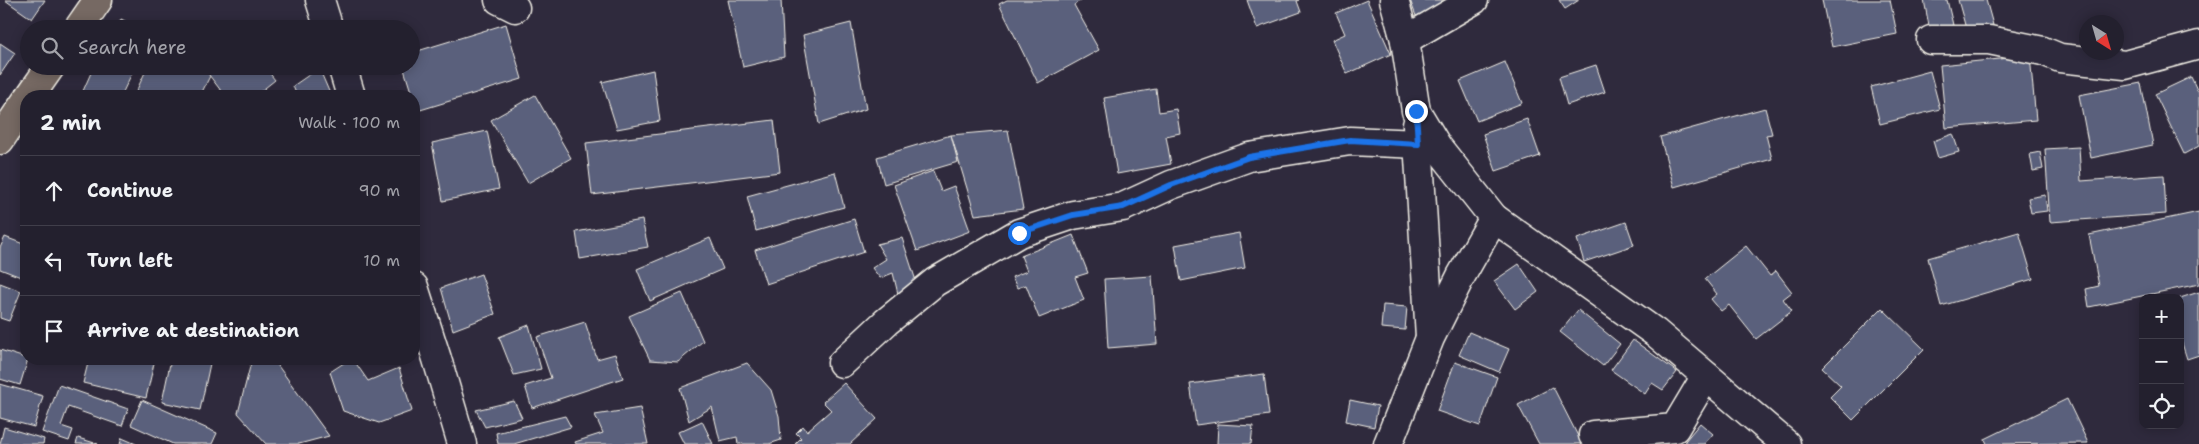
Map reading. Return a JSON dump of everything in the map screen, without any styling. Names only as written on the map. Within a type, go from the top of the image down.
[{"type":"main road","points":[[84,20],[98,0]]},
{"type":"main road","points":[[34,90],[45,75]]},
{"type":"main road","points":[[0,140],[20,110]]},
{"type":"street","points":[[320,0],[326,20]]},
{"type":"street","points":[[1394,0],[1405,40],[1416,111],[1430,338]]},
{"type":"street","points":[[1405,40],[1474,0]]},
{"type":"street","points":[[1931,40],[1989,40],[2043,51],[2060,58],[2125,65],[2199,45]]},
{"type":"street","points":[[345,75],[349,90]]},
{"type":"street","points":[[1416,111],[1437,146],[1494,218],[1656,333],[1786,444]]},
{"type":"street","points":[[842,363],[886,322],[935,282],[1019,233],[1073,215],[1123,207],[1171,185],[1249,157],[1350,140],[1418,144]]},
{"type":"street","points":[[1388,444],[1430,338],[1461,276],[1494,218]]},
{"type":"street","points":[[420,306],[462,444]]},
{"type":"street","points":[[1593,435],[1675,428],[1706,376]]},
{"type":"building","points":[[5,0],[45,0],[32,19]]},
{"type":"building","points":[[728,0],[781,0],[784,57],[743,67]]},
{"type":"building","points":[[1007,0],[1081,0],[1074,5],[1099,50],[1038,83],[999,4]]},
{"type":"building","points":[[1247,0],[1299,0],[1297,1],[1301,12],[1257,28]]},
{"type":"building","points":[[1367,0],[1391,54],[1347,74],[1332,40],[1345,34],[1336,13]]},
{"type":"building","points":[[1410,0],[1458,0],[1458,2],[1416,16]]},
{"type":"building","points":[[1559,0],[1579,0],[1565,9]]},
{"type":"building","points":[[1822,0],[1890,0],[1897,34],[1832,47]]},
{"type":"building","points":[[1924,0],[1947,0],[1953,25],[1930,31]]},
{"type":"building","points":[[1958,0],[1986,0],[1993,25],[1967,32]]},
{"type":"building","points":[[851,23],[866,109],[819,124],[803,35]]},
{"type":"building","points":[[506,24],[522,79],[420,110],[420,90],[410,90],[406,75],[420,75],[420,50]]},
{"type":"building","points":[[0,43],[15,53],[0,75]]},
{"type":"building","points":[[2030,56],[2036,120],[1946,128],[1940,65]]},
{"type":"building","points":[[1505,62],[1522,103],[1477,121],[1460,81]]},
{"type":"building","points":[[1596,65],[1605,92],[1567,105],[1559,77]]},
{"type":"building","points":[[653,70],[660,121],[617,129],[602,82]]},
{"type":"building","points":[[1930,71],[1940,109],[1880,124],[1871,87]]},
{"type":"building","points":[[90,75],[131,75],[124,90],[83,90]]},
{"type":"building","points":[[144,75],[210,75],[203,90],[137,90]]},
{"type":"building","points":[[209,75],[271,75],[275,80],[262,90],[220,90]]},
{"type":"building","points":[[309,75],[322,75],[328,90],[295,90],[293,86]]},
{"type":"building","points":[[2191,77],[2199,94],[2199,146],[2184,154],[2155,94]]},
{"type":"building","points":[[2141,83],[2153,145],[2091,158],[2079,95]]},
{"type":"building","points":[[1156,89],[1159,112],[1176,109],[1180,133],[1166,136],[1171,164],[1117,174],[1104,98]]},
{"type":"building","points":[[535,95],[571,158],[528,183],[491,120]]},
{"type":"building","points":[[1765,108],[1772,134],[1766,135],[1772,159],[1674,187],[1660,137]]},
{"type":"building","points":[[1527,119],[1540,156],[1496,171],[1483,134]]},
{"type":"building","points":[[774,120],[780,172],[592,195],[586,143]]},
{"type":"building","points":[[1008,130],[1023,209],[975,215],[951,135]]},
{"type":"building","points":[[487,131],[499,189],[443,201],[432,143]]},
{"type":"building","points":[[1953,134],[1959,152],[1938,158],[1933,141]]},
{"type":"building","points":[[951,135],[958,162],[884,184],[877,157]]},
{"type":"building","points":[[2079,147],[2081,181],[2164,175],[2166,214],[2050,222],[2045,149]]},
{"type":"building","points":[[2040,152],[2043,169],[2033,171],[2030,154]]},
{"type":"building","points":[[933,171],[941,191],[954,186],[970,231],[917,251],[894,185]]},
{"type":"building","points":[[835,172],[844,207],[756,231],[747,196]]},
{"type":"building","points":[[2045,195],[2047,211],[2031,213],[2028,198]]},
{"type":"building","points":[[2199,212],[2199,284],[2151,294],[2139,294],[2139,297],[2089,307],[2086,289],[2099,286],[2089,235]]},
{"type":"building","points":[[854,219],[864,252],[766,284],[755,250]]},
{"type":"building","points":[[642,220],[648,247],[580,259],[576,232]]},
{"type":"building","points":[[1626,222],[1634,245],[1584,262],[1577,239]]},
{"type":"building","points":[[2019,232],[2033,279],[1941,306],[1928,258]]},
{"type":"building","points":[[1239,233],[1245,268],[1181,281],[1175,245]]},
{"type":"building","points":[[1073,235],[1088,273],[1075,277],[1084,300],[1039,318],[1026,285],[1017,288],[1012,277],[1027,271],[1021,256]]},
{"type":"building","points":[[5,237],[20,243],[20,277],[0,269],[0,248]]},
{"type":"building","points":[[710,238],[723,269],[650,301],[637,269]]},
{"type":"building","points":[[902,238],[917,284],[898,294],[893,273],[880,278],[872,268],[886,259],[877,244]]},
{"type":"building","points":[[1746,246],[1770,276],[1776,271],[1792,292],[1783,299],[1792,311],[1756,339],[1729,305],[1721,311],[1711,299],[1717,294],[1705,279]]},
{"type":"building","points":[[1519,264],[1538,292],[1515,309],[1494,281]]},
{"type":"building","points":[[481,274],[495,314],[453,330],[441,288]]},
{"type":"building","points":[[1152,276],[1157,344],[1108,348],[1104,279]]},
{"type":"building","points":[[0,283],[20,291],[20,294],[9,321],[0,318]]},
{"type":"building","points":[[2199,292],[2199,355],[2187,359],[2184,350],[2184,297]]},
{"type":"building","points":[[682,293],[703,341],[678,362],[650,360],[629,316]]},
{"type":"building","points":[[1383,305],[1407,307],[1405,330],[1381,328]]},
{"type":"building","points":[[1882,308],[1924,349],[1853,420],[1830,397],[1841,386],[1822,368]]},
{"type":"building","points":[[1578,310],[1620,344],[1603,366],[1560,332]]},
{"type":"building","points":[[585,322],[597,359],[615,354],[623,378],[532,408],[525,386],[551,378],[537,337]]},
{"type":"building","points":[[529,325],[541,369],[514,375],[499,337]]},
{"type":"building","points":[[1469,332],[1509,349],[1499,372],[1459,355]]},
{"type":"building","points":[[1633,340],[1677,372],[1663,390],[1652,383],[1645,394],[1611,370]]},
{"type":"building","points":[[0,350],[20,356],[20,365],[26,365],[20,385],[0,379]]},
{"type":"building","points":[[1455,362],[1497,377],[1480,426],[1437,411]]},
{"type":"building","points":[[747,363],[771,390],[779,416],[781,440],[769,444],[738,444],[737,437],[720,441],[712,407],[689,421],[680,388]]},
{"type":"building","points":[[88,365],[154,365],[146,398],[83,383]]},
{"type":"building","points":[[170,365],[210,365],[200,410],[162,402]]},
{"type":"building","points":[[250,365],[277,365],[329,436],[299,444],[266,444],[238,413]]},
{"type":"building","points":[[341,365],[357,365],[368,381],[399,368],[412,411],[379,423],[343,411],[330,372]]},
{"type":"building","points":[[1264,374],[1269,415],[1196,425],[1190,384]]},
{"type":"building","points":[[844,383],[877,419],[850,444],[795,444],[801,438],[796,433],[803,426],[807,431],[831,410],[823,402]]},
{"type":"building","points":[[0,384],[43,396],[34,427],[0,418]]},
{"type":"building","points":[[59,385],[128,409],[122,426],[68,407],[61,426],[73,430],[69,441],[42,432]]},
{"type":"building","points":[[1553,387],[1582,444],[1539,444],[1518,405]]},
{"type":"building","points":[[2067,399],[2088,443],[1987,444],[1985,439]]},
{"type":"building","points":[[142,400],[217,433],[212,444],[173,444],[131,425]]},
{"type":"building","points":[[1350,400],[1378,406],[1374,427],[1346,421]]},
{"type":"building","points":[[514,401],[522,418],[485,427],[476,410]]},
{"type":"building","points":[[640,408],[648,444],[576,444],[575,442],[603,433],[595,415]]},
{"type":"building","points":[[565,416],[571,427],[514,444],[498,444],[496,433]]},
{"type":"building","points":[[702,421],[713,444],[684,444],[678,432]]},
{"type":"building","points":[[1700,423],[1713,434],[1704,444],[1689,444],[1685,441]]},
{"type":"building","points":[[1218,424],[1253,426],[1251,444],[1217,444]]},
{"type":"building","points":[[4,427],[44,439],[43,444],[0,444]]},
{"type":"building","points":[[78,438],[98,444],[76,444]]},
{"type":"building","points":[[122,438],[136,444],[120,444]]},
{"type":"route","points":[[1019,233],[1073,215],[1123,207],[1171,185],[1249,157],[1350,140],[1418,144],[1416,111]]}]
